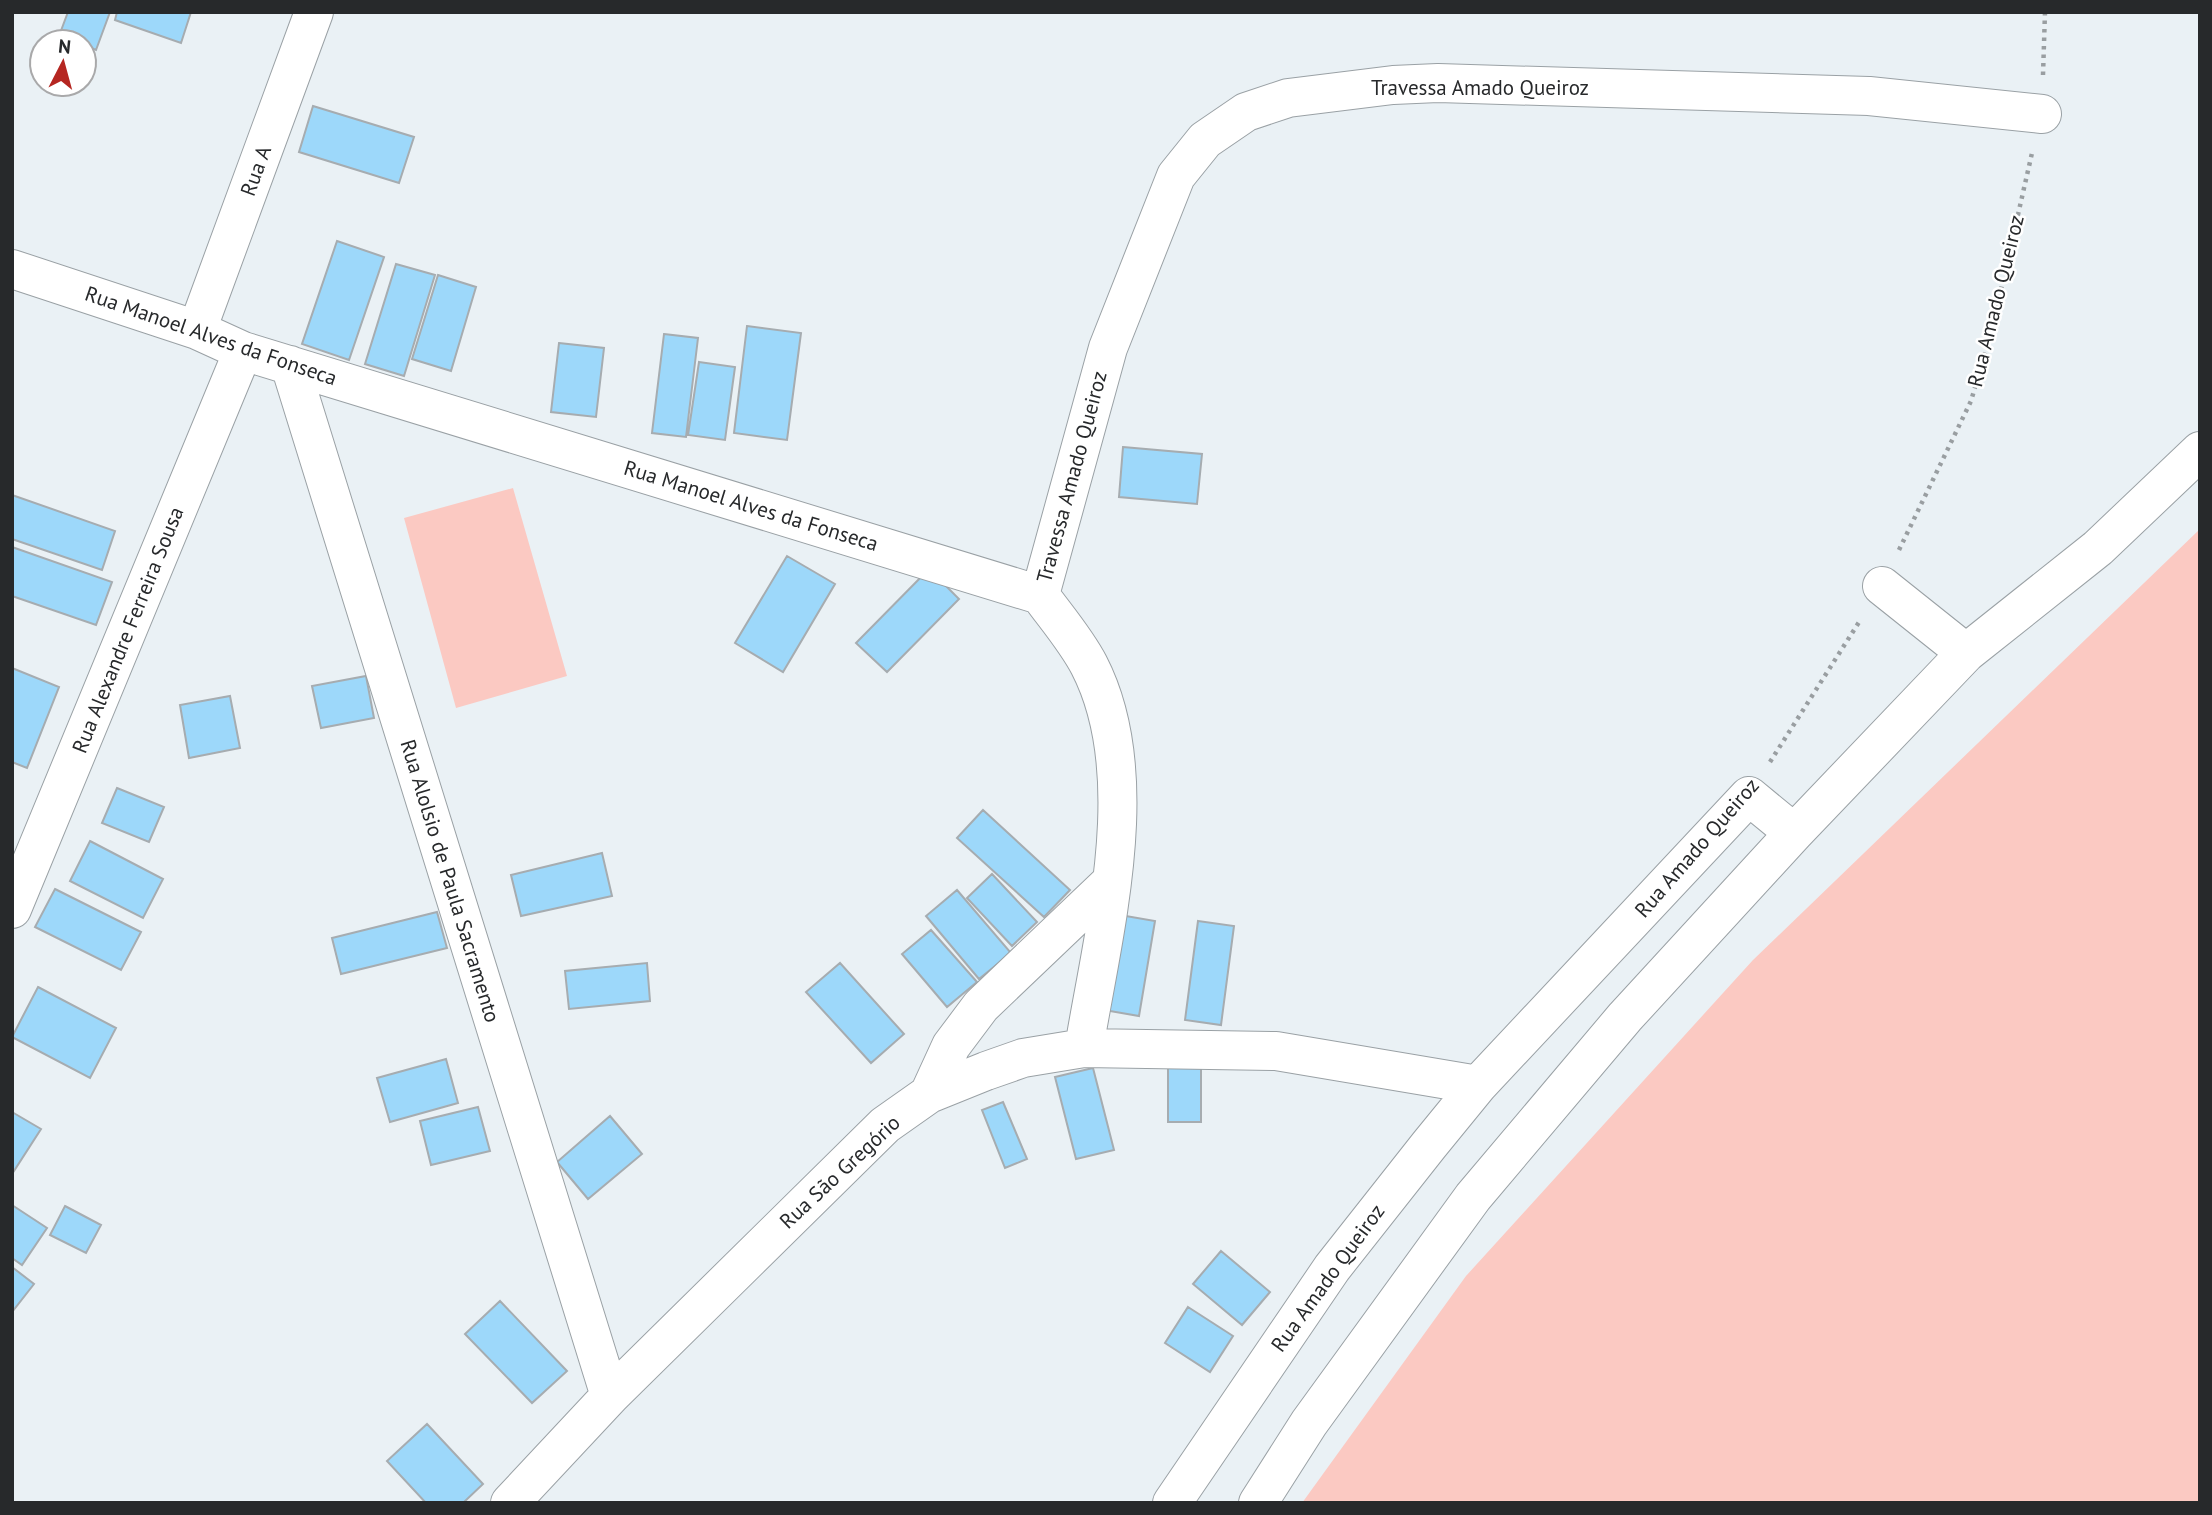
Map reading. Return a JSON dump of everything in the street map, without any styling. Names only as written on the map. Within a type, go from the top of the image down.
[{"type":"street","name":"Rua A","points":[[197,330],[308,14]]},
{"type":"street","name":"Travessa Amado Queiroz","points":[[1040,595],[1108,348],[1176,176],[1205,140],[1246,112],[1288,98],[1393,85],[1438,83],[1869,96],[2042,114]]},
{"type":"street","name":"Rua Manoel Alves da Fonseca","points":[[12,268],[197,330],[243,351],[1040,595]]},
{"type":"street","name":"Rua Alexandre Ferreira Sousa","points":[[12,909],[25,846],[243,351]]},
{"type":"street","name":"Rua Alolsio de Paula Sacramento","points":[[290,365],[611,1396]]},
{"type":"street","points":[[1258,1503],[1309,1423],[1473,1197],[1625,1017],[1794,833],[1966,653],[2098,548],[2200,451]]},
{"type":"street","points":[[1882,586],[1966,653]]},
{"type":"street","points":[[1040,595],[1089,665],[1106,711],[1118,796],[1111,882],[1084,1048]]},
{"type":"street","points":[[1749,796],[1794,833]]},
{"type":"street","name":"Rua Amado Queiroz","points":[[1172,1503],[1332,1268],[1478,1086],[1749,796]]},
{"type":"street","points":[[929,1094],[951,1046],[981,1006],[1111,882]]},
{"type":"street","name":"Rua São Gregório","points":[[510,1503],[611,1396],[885,1125],[929,1094],[1023,1058],[1084,1048],[1276,1051],[1478,1086]]},
{"type":"path","name":"Rua Amado Queiroz","points":[[1749,796],[1882,586],[1970,401],[1992,329],[2042,114],[2045,12]]},
{"type":"shaded area","points":[[513,488],[567,676],[456,708],[404,518]]},
{"type":"shaded area","points":[[2200,529],[2200,1503],[1302,1503],[1466,1276],[1753,960]]},
{"type":"building","points":[[68,12],[110,12],[98,45],[98,28],[62,28]]},
{"type":"building","points":[[117,12],[191,12],[181,43],[115,20]]},
{"type":"building","points":[[313,106],[414,137],[399,183],[299,152]]},
{"type":"building","points":[[337,241],[384,257],[349,360],[302,344]]},
{"type":"building","points":[[396,264],[435,275],[404,376],[365,364]]},
{"type":"building","points":[[438,275],[476,287],[451,371],[412,359]]},
{"type":"building","points":[[747,326],[801,333],[787,440],[734,433]]},
{"type":"building","points":[[664,334],[698,338],[686,437],[652,433]]},
{"type":"building","points":[[559,343],[604,348],[596,417],[551,412]]},
{"type":"building","points":[[699,362],[735,367],[725,440],[688,435]]},
{"type":"building","points":[[1123,447],[1202,454],[1197,504],[1119,497]]},
{"type":"building","points":[[12,495],[115,531],[102,570],[12,539]]},
{"type":"building","points":[[12,547],[112,582],[96,625],[12,596]]},
{"type":"building","points":[[787,556],[835,584],[783,672],[735,643]]},
{"type":"building","points":[[929,569],[959,599],[887,672],[856,643]]},
{"type":"building","points":[[12,668],[59,687],[27,768],[12,762]]},
{"type":"building","points":[[366,676],[374,718],[321,728],[312,686]]},
{"type":"building","points":[[230,696],[240,748],[189,758],[180,705]]},
{"type":"building","points":[[117,788],[164,807],[149,842],[102,823]]},
{"type":"building","points":[[983,810],[1070,890],[1044,917],[957,838]]},
{"type":"building","points":[[90,841],[163,879],[143,918],[70,881]]},
{"type":"building","points":[[602,853],[612,896],[521,916],[511,875]]},
{"type":"building","points":[[992,874],[1037,922],[1012,946],[967,898]]},
{"type":"building","points":[[55,889],[141,932],[121,970],[35,927]]},
{"type":"building","points":[[957,890],[1011,953],[979,979],[926,916]]},
{"type":"building","points":[[437,912],[447,948],[341,974],[332,938]]},
{"type":"building","points":[[1120,915],[1155,921],[1139,1016],[1104,1010]]},
{"type":"building","points":[[1198,921],[1234,926],[1221,1025],[1185,1020]]},
{"type":"building","points":[[931,930],[977,982],[947,1007],[902,954]]},
{"type":"building","points":[[647,963],[650,1001],[569,1009],[565,971]]},
{"type":"building","points":[[840,963],[904,1034],[871,1063],[806,992]]},
{"type":"building","points":[[38,987],[116,1028],[90,1078],[12,1037]]},
{"type":"building","points":[[446,1059],[458,1103],[390,1122],[377,1078]]},
{"type":"building","points":[[1093,1068],[1114,1150],[1076,1159],[1055,1077]]},
{"type":"building","points":[[1168,1068],[1201,1068],[1201,1122],[1168,1122]]},
{"type":"building","points":[[1003,1102],[1027,1159],[1005,1168],[982,1110]]},
{"type":"building","points":[[478,1107],[490,1151],[431,1165],[420,1121]]},
{"type":"building","points":[[12,1112],[41,1129],[12,1174]]},
{"type":"building","points":[[610,1116],[642,1154],[588,1199],[557,1162]]},
{"type":"building","points":[[12,1205],[47,1228],[22,1265],[12,1258]]},
{"type":"building","points":[[65,1206],[101,1225],[86,1253],[50,1235]]},
{"type":"building","points":[[1221,1251],[1270,1292],[1242,1325],[1193,1284]]},
{"type":"building","points":[[12,1267],[34,1284],[12,1312]]},
{"type":"building","points":[[500,1301],[567,1371],[532,1403],[465,1334]]},
{"type":"building","points":[[1188,1307],[1233,1336],[1210,1372],[1165,1343]]},
{"type":"building","points":[[427,1424],[483,1484],[463,1503],[426,1503],[387,1461]]}]
